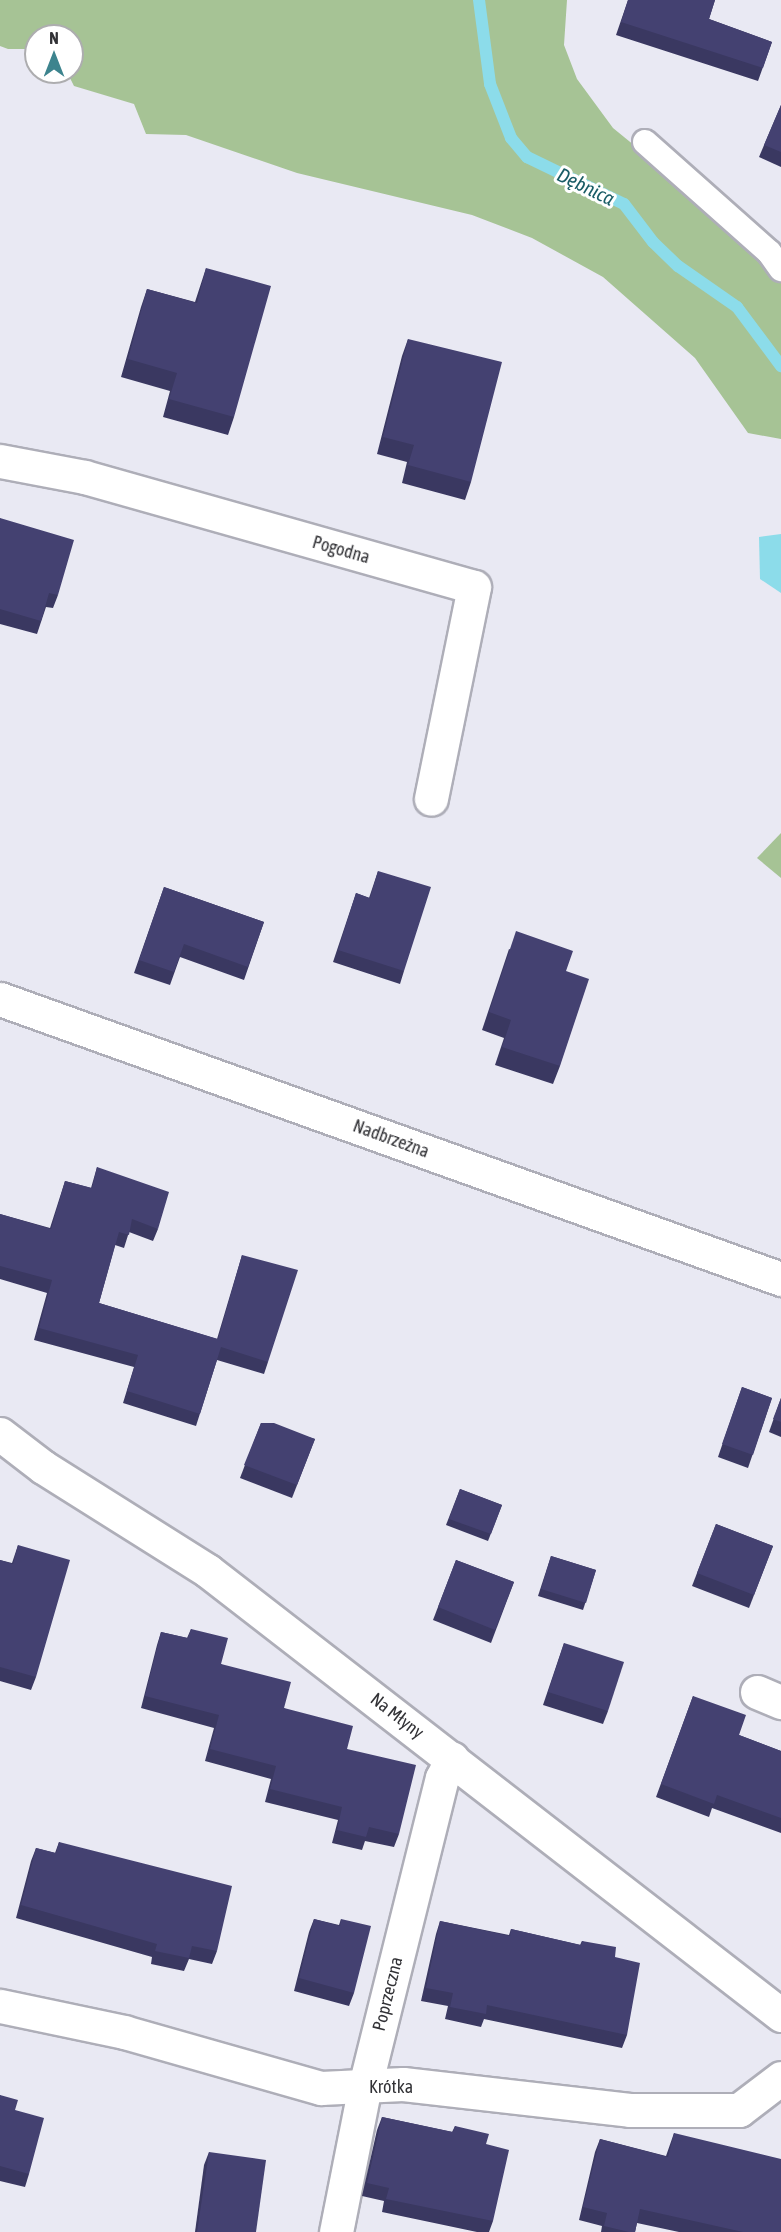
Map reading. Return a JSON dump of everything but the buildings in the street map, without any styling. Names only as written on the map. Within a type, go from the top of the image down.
[{"type":"street","name":"Pogodna","points":[[0,461],[85,477],[474,587],[431,799]]},
{"type":"street","name":"Nadbrzeżna","points":[[0,999],[781,1279]]},
{"type":"street","name":"Na Młyny","points":[[0,1434],[44,1467],[208,1571],[781,2015]]},
{"type":"street","name":"Poprzeczna","points":[[336,2232],[364,2086],[442,1778],[452,1758]]},
{"type":"street","name":"Krótka","points":[[0,2006],[124,2032],[321,2088],[403,2084],[630,2110],[739,2110],[781,2078]]},
{"type":"lane","points":[[645,142],[770,252],[781,269]]},
{"type":"green space","points":[[0,0],[567,0],[564,45],[577,79],[613,128],[673,177],[781,244],[781,439],[748,433],[695,358],[603,277],[532,238],[472,215],[297,173],[186,135],[146,134],[134,104],[74,86],[73,84],[84,84],[84,24],[24,24],[24,49],[8,49],[0,46]]},
{"type":"green space","points":[[781,833],[781,878],[757,858]]},
{"type":"water","points":[[781,534],[781,593],[760,579],[759,537]]},
{"type":"waterway","name":"Dębnica","points":[[479,0],[490,84],[511,138],[527,157],[624,204],[653,242],[678,266],[737,307],[781,366]]}]
